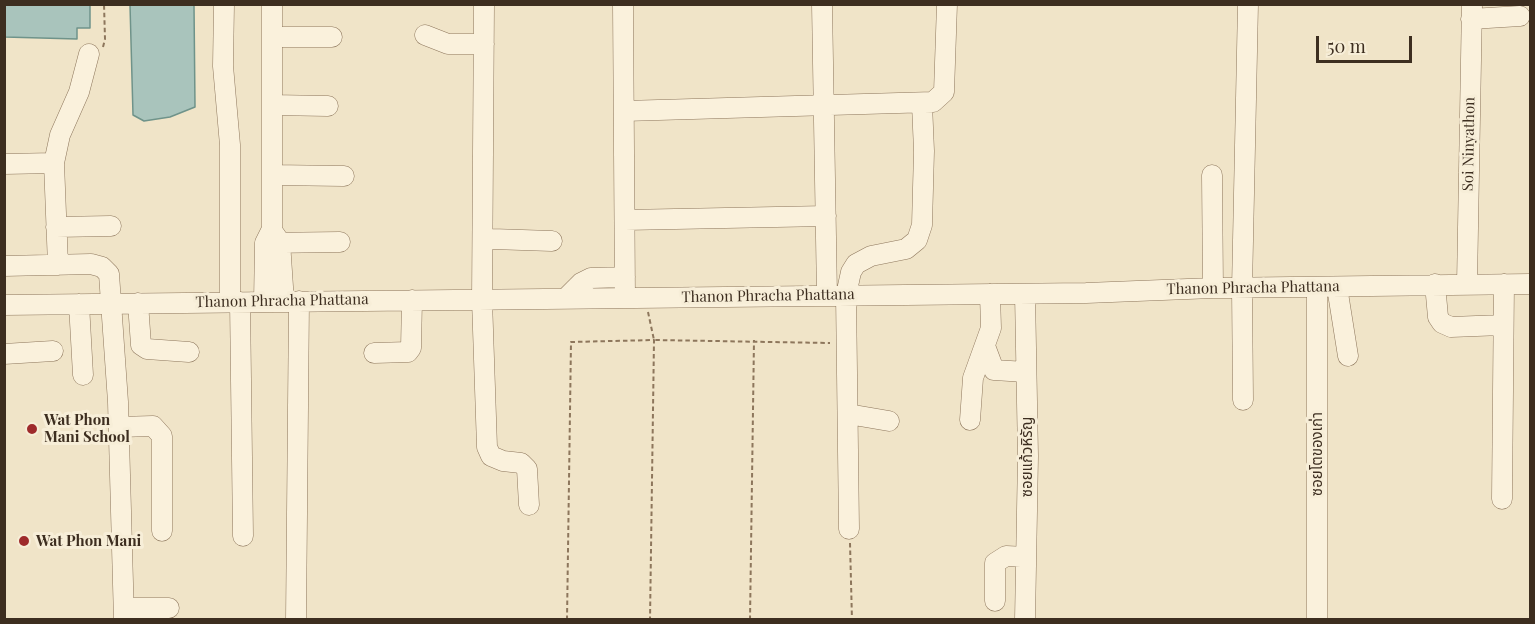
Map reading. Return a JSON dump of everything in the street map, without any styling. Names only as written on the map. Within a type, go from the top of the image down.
[{"type":"street","points":[[224,4],[223,66],[230,145],[243,536]]},
{"type":"street","points":[[264,302],[272,238],[272,4]]},
{"type":"street","points":[[484,4],[488,447],[491,456],[503,461],[521,463],[527,469],[529,505]]},
{"type":"street","points":[[487,300],[492,239],[494,4]]},
{"type":"street","points":[[623,4],[625,298]]},
{"type":"street","points":[[822,4],[826,216],[836,296],[848,345],[849,529]]},
{"type":"street","points":[[624,111],[922,105],[939,99],[944,92],[946,4]]},
{"type":"street","points":[[1243,400],[1242,288],[1248,4]]},
{"type":"street","points":[[1471,12],[1520,16]]},
{"type":"street","name":"Soi Ninyathon","points":[[1467,284],[1471,12]]},
{"type":"street","points":[[425,36],[448,44],[484,44]]},
{"type":"street","points":[[272,37],[332,38]]},
{"type":"street","points":[[58,265],[54,163],[60,135],[80,92],[89,54]]},
{"type":"street","points":[[272,105],[328,106]]},
{"type":"street","points":[[836,296],[856,264],[872,256],[906,249],[917,240],[922,225],[924,151],[922,105]]},
{"type":"street","points":[[4,164],[54,163]]},
{"type":"street","points":[[272,175],[344,176]]},
{"type":"street","points":[[1212,175],[1213,288]]},
{"type":"street","points":[[625,220],[826,216]]},
{"type":"street","points":[[56,227],[111,226]]},
{"type":"street","points":[[272,238],[340,242]]},
{"type":"street","points":[[272,238],[292,301],[296,620]]},
{"type":"street","points":[[492,239],[552,241]]},
{"type":"street","points":[[4,266],[102,267],[109,273],[113,303],[119,427],[124,614],[169,608]]},
{"type":"street","points":[[566,298],[581,283],[591,278],[625,277]]},
{"type":"street","points":[[1435,284],[1438,317],[1442,323],[1451,327],[1502,325]]},
{"type":"street","points":[[1502,499],[1504,284]]},
{"type":"street","name":"Thanon Phracha Phattana","points":[[4,305],[1025,294],[1213,288],[1530,284]]},
{"type":"street","points":[[1337,287],[1348,356]]},
{"type":"street","name":"ซอยโตของเก่า","points":[[1317,288],[1317,620]]},
{"type":"street","points":[[970,420],[973,378],[991,328],[990,294]]},
{"type":"street","name":"ซอยแก้วหิรัญ","points":[[1025,294],[1025,620]]},
{"type":"street","points":[[374,353],[408,352],[411,348],[412,300]]},
{"type":"street","points":[[138,303],[141,345],[147,349],[189,352]]},
{"type":"street","points":[[79,304],[83,375]]},
{"type":"street","points":[[985,346],[994,370],[1026,372]]},
{"type":"street","points":[[4,354],[53,351]]},
{"type":"street","points":[[848,414],[889,422]]},
{"type":"street","points":[[119,427],[153,426],[162,436],[162,531]]},
{"type":"street","points":[[995,601],[995,563],[1005,556],[1026,556]]},
{"type":"path","points":[[645,298],[654,340],[650,620]]},
{"type":"path","points":[[567,620],[571,342],[754,340],[848,345]]},
{"type":"path","points":[[750,620],[754,340]]},
{"type":"path","points":[[849,529],[852,620]]},
{"type":"water","points":[[5,4],[90,5],[90,28],[77,28],[77,39],[5,37]]},
{"type":"water","points":[[130,5],[194,5],[195,107],[170,117],[144,121],[133,115]]},
{"type":"place","name":"Wat Phon Mani School","points":[[32,429]]},
{"type":"place","name":"Wat Phon Mani","points":[[24,541]]}]
